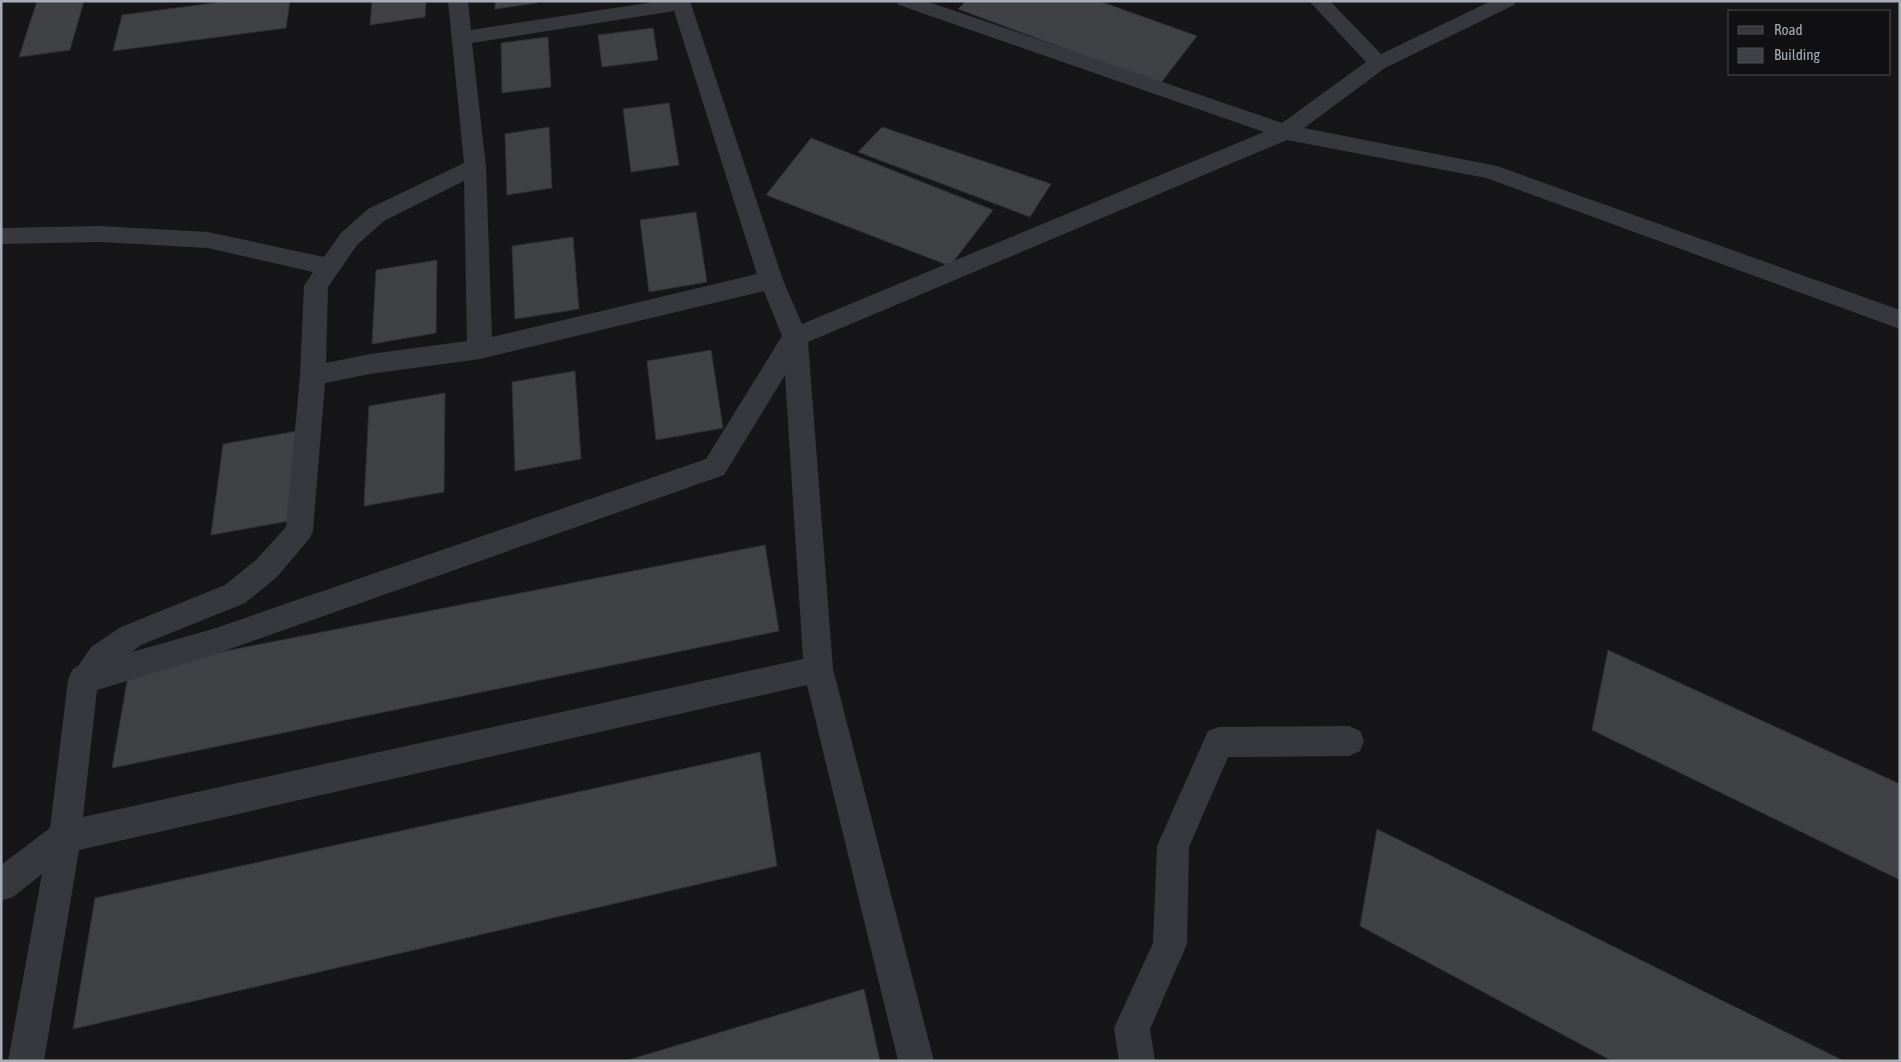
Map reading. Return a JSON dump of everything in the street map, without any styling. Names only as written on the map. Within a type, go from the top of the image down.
[{"type":"street","points":[[458,1],[475,167],[480,348]]},
{"type":"street","points":[[906,1],[1285,132],[1489,170],[1900,320]]},
{"type":"street","points":[[1319,1],[1378,63]]},
{"type":"street","points":[[83,680],[213,642],[715,467],[796,337],[1285,132],[1378,63],[1507,1]]},
{"type":"street","points":[[463,38],[681,3],[771,280],[796,337],[818,669],[916,1061]]},
{"type":"street","points":[[26,1061],[65,837],[83,680],[89,675],[101,657],[131,636],[236,594],[267,568],[300,531],[313,376],[316,286],[349,239],[376,215],[475,167]]},
{"type":"street","points":[[1,236],[100,234],[208,240],[328,267]]},
{"type":"street","points":[[313,376],[370,364],[480,348],[771,280]]},
{"type":"street","points":[[1,885],[65,837],[818,669]]},
{"type":"street","points":[[1137,1061],[1132,1028],[1170,944],[1173,846],[1219,742],[1349,741]]},
{"type":"building","points":[[37,1],[84,1],[70,50],[19,57]]},
{"type":"building","points":[[229,1],[290,1],[286,28],[113,51],[122,15]]},
{"type":"building","points":[[372,1],[426,1],[425,17],[370,25]]},
{"type":"building","points":[[495,1],[537,1],[537,3],[495,9]]},
{"type":"building","points":[[966,1],[1099,1],[1197,36],[1160,84],[958,9]]},
{"type":"building","points":[[653,28],[658,60],[602,67],[598,35]]},
{"type":"building","points":[[548,37],[551,87],[502,93],[501,43]]},
{"type":"building","points":[[669,103],[679,165],[631,172],[623,109]]},
{"type":"building","points":[[549,127],[552,188],[507,195],[505,134]]},
{"type":"building","points":[[882,127],[1051,184],[1030,217],[858,152]]},
{"type":"building","points":[[811,138],[993,210],[950,266],[766,195]]},
{"type":"building","points":[[696,212],[707,282],[649,292],[640,220]]},
{"type":"building","points":[[573,237],[579,309],[515,319],[512,246]]},
{"type":"building","points":[[437,260],[436,333],[372,344],[376,270]]},
{"type":"building","points":[[711,350],[723,428],[656,440],[647,361]]},
{"type":"building","points":[[575,371],[581,459],[515,471],[512,382]]},
{"type":"building","points":[[445,393],[444,492],[364,506],[369,406]]},
{"type":"building","points":[[298,431],[289,521],[211,535],[223,444]]},
{"type":"building","points":[[765,545],[779,631],[112,768],[129,670]]},
{"type":"building","points":[[1608,650],[1900,784],[1900,880],[1592,730]]},
{"type":"building","points":[[760,752],[777,866],[73,1029],[95,898]]},
{"type":"building","points":[[1377,829],[1844,1061],[1612,1061],[1360,926]]},
{"type":"building","points":[[864,989],[880,1061],[625,1061]]}]
